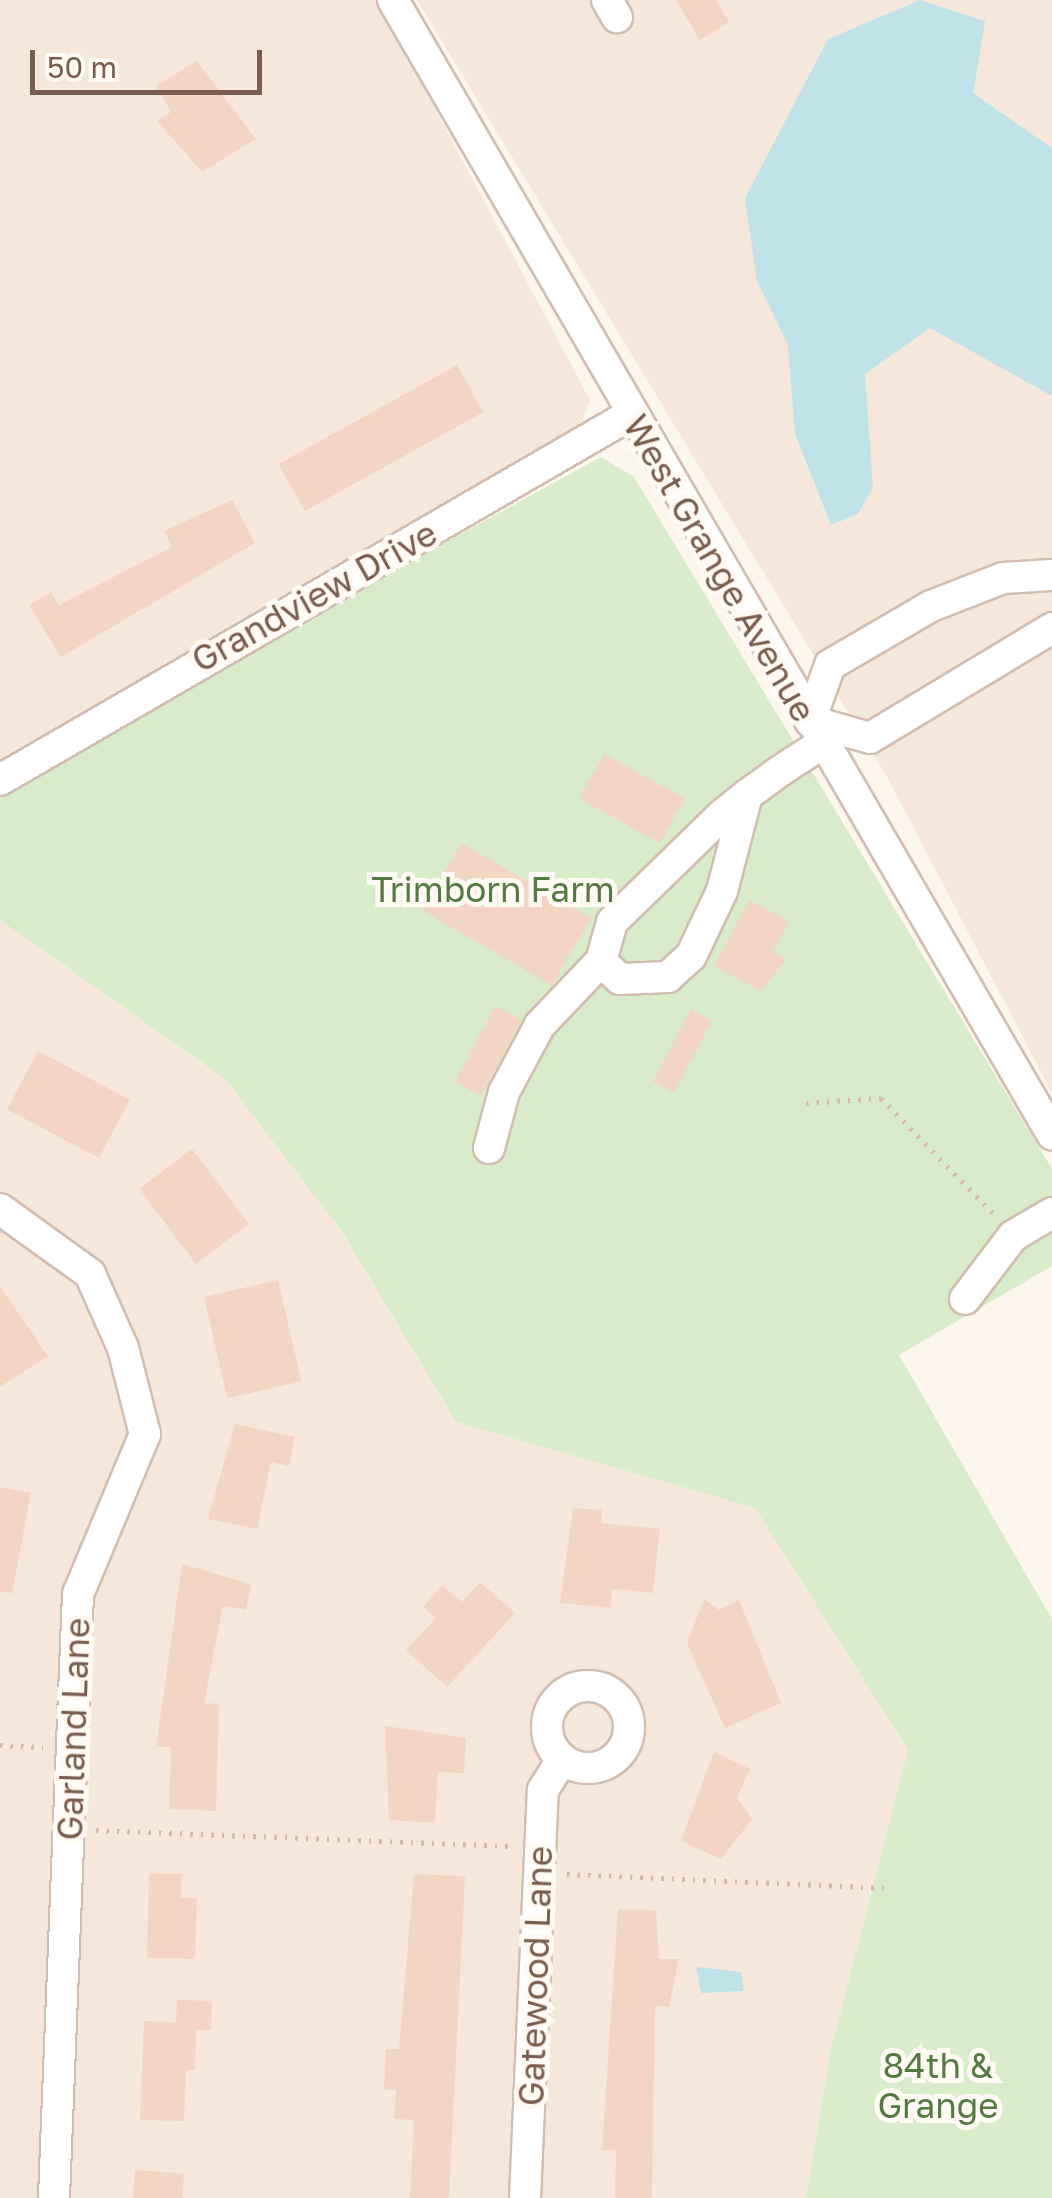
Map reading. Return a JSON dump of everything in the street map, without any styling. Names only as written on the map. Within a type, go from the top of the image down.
[{"type":"street","name":"West Grange Avenue","points":[[393,0],[630,416],[1052,1134]]},
{"type":"street","name":"Grandview Drive","points":[[0,780],[630,416]]},
{"type":"street","points":[[489,1148],[504,1092],[540,1025],[601,961],[612,922],[817,732],[830,665],[931,606],[1003,578],[1052,575]]},
{"type":"street","points":[[817,732],[870,738],[1052,628]]},
{"type":"street","points":[[601,961],[634,984],[668,976],[691,956],[722,891],[747,796]]},
{"type":"street","name":"Garland Lane","points":[[0,1209],[90,1274],[123,1348],[145,1434],[78,1594],[54,2198]]},
{"type":"street","points":[[964,1299],[1013,1236],[1052,1213]]},
{"type":"street","name":"Gatewood Lane","points":[[525,2198],[543,1790],[562,1760]]},
{"type":"path","points":[[806,1103],[882,1098],[1013,1236]]},
{"type":"path","points":[[0,1745],[72,1749]]},
{"type":"path","points":[[94,1830],[884,1888]]},
{"type":"shaded area","points":[[0,0],[377,0],[590,400],[579,430],[0,763]]},
{"type":"shaded area","points":[[417,0],[1052,0],[1052,1093],[886,775]]},
{"type":"shaded area","points":[[0,920],[225,1079],[342,1232],[456,1422],[755,1508],[908,1750],[829,2057],[806,2198],[0,2198]]},
{"type":"green space","name":"Trimborn Farm","points":[[601,457],[634,477],[1052,1169],[1052,1266],[899,1355],[1052,1619],[1052,2198],[806,2198],[829,2057],[908,1750],[755,1508],[456,1422],[342,1232],[225,1079],[0,920],[0,798],[146,707]]},
{"type":"water","points":[[920,0],[985,21],[973,93],[1052,148],[1052,396],[930,328],[865,374],[873,487],[858,514],[831,525],[795,434],[788,345],[757,281],[745,198],[828,39]]},
{"type":"water","points":[[696,1967],[741,1972],[744,1991],[701,1993]]},
{"type":"building","points":[[676,0],[716,0],[729,22],[700,40]]},
{"type":"building","points":[[197,61],[256,139],[202,172],[157,121],[171,112],[156,86]]},
{"type":"building","points":[[457,365],[483,412],[305,511],[279,464]]},
{"type":"building","points":[[232,500],[255,543],[61,657],[29,605],[51,592],[59,605],[172,547],[164,531]]},
{"type":"building","points":[[604,754],[684,799],[660,843],[579,799]]},
{"type":"building","points":[[461,843],[591,918],[552,986],[422,911]]},
{"type":"building","points":[[749,900],[789,921],[773,952],[786,959],[761,991],[714,966]]},
{"type":"building","points":[[495,1006],[521,1020],[481,1096],[455,1082]]},
{"type":"building","points":[[691,1009],[712,1020],[674,1093],[653,1081]]},
{"type":"building","points":[[38,1051],[130,1100],[99,1158],[7,1109]]},
{"type":"building","points":[[192,1149],[249,1224],[196,1264],[139,1189]]},
{"type":"building","points":[[278,1280],[301,1381],[227,1398],[204,1297]]},
{"type":"building","points":[[0,1286],[48,1356],[0,1387]]},
{"type":"building","points":[[235,1424],[295,1437],[289,1466],[271,1462],[257,1529],[208,1519]]},
{"type":"building","points":[[0,1487],[31,1493],[12,1593],[0,1592]]},
{"type":"building","points":[[573,1508],[602,1510],[601,1523],[660,1529],[653,1593],[612,1589],[611,1608],[560,1603]]},
{"type":"building","points":[[182,1564],[251,1584],[246,1610],[223,1606],[204,1703],[219,1704],[216,1811],[169,1809],[171,1747],[156,1747]]},
{"type":"building","points":[[480,1582],[515,1613],[447,1687],[406,1650],[436,1618],[423,1607],[442,1585],[462,1602]]},
{"type":"building","points":[[704,1599],[719,1610],[739,1600],[781,1703],[725,1728],[687,1643]]},
{"type":"building","points":[[385,1726],[466,1738],[464,1773],[438,1772],[435,1823],[389,1820]]},
{"type":"building","points":[[714,1752],[750,1769],[737,1798],[752,1819],[721,1859],[681,1841]]},
{"type":"building","points":[[149,1873],[182,1874],[181,1898],[197,1898],[195,1959],[147,1958]]},
{"type":"building","points":[[414,1874],[465,1876],[449,2198],[410,2198],[414,2120],[394,2119],[396,2090],[384,2089],[386,2049],[399,2049]]},
{"type":"building","points":[[618,1909],[656,1910],[659,1959],[679,1959],[669,2007],[655,2006],[652,2198],[615,2198],[616,2151],[602,2150]]},
{"type":"building","points":[[177,2000],[212,2001],[211,2030],[196,2030],[195,2070],[186,2070],[184,2121],[140,2120],[144,2021],[176,2022]]},
{"type":"building","points":[[135,2170],[184,2173],[182,2198],[133,2198]]},
{"type":"park label","name":"84th & Grange","points":[[938,2085]]}]
